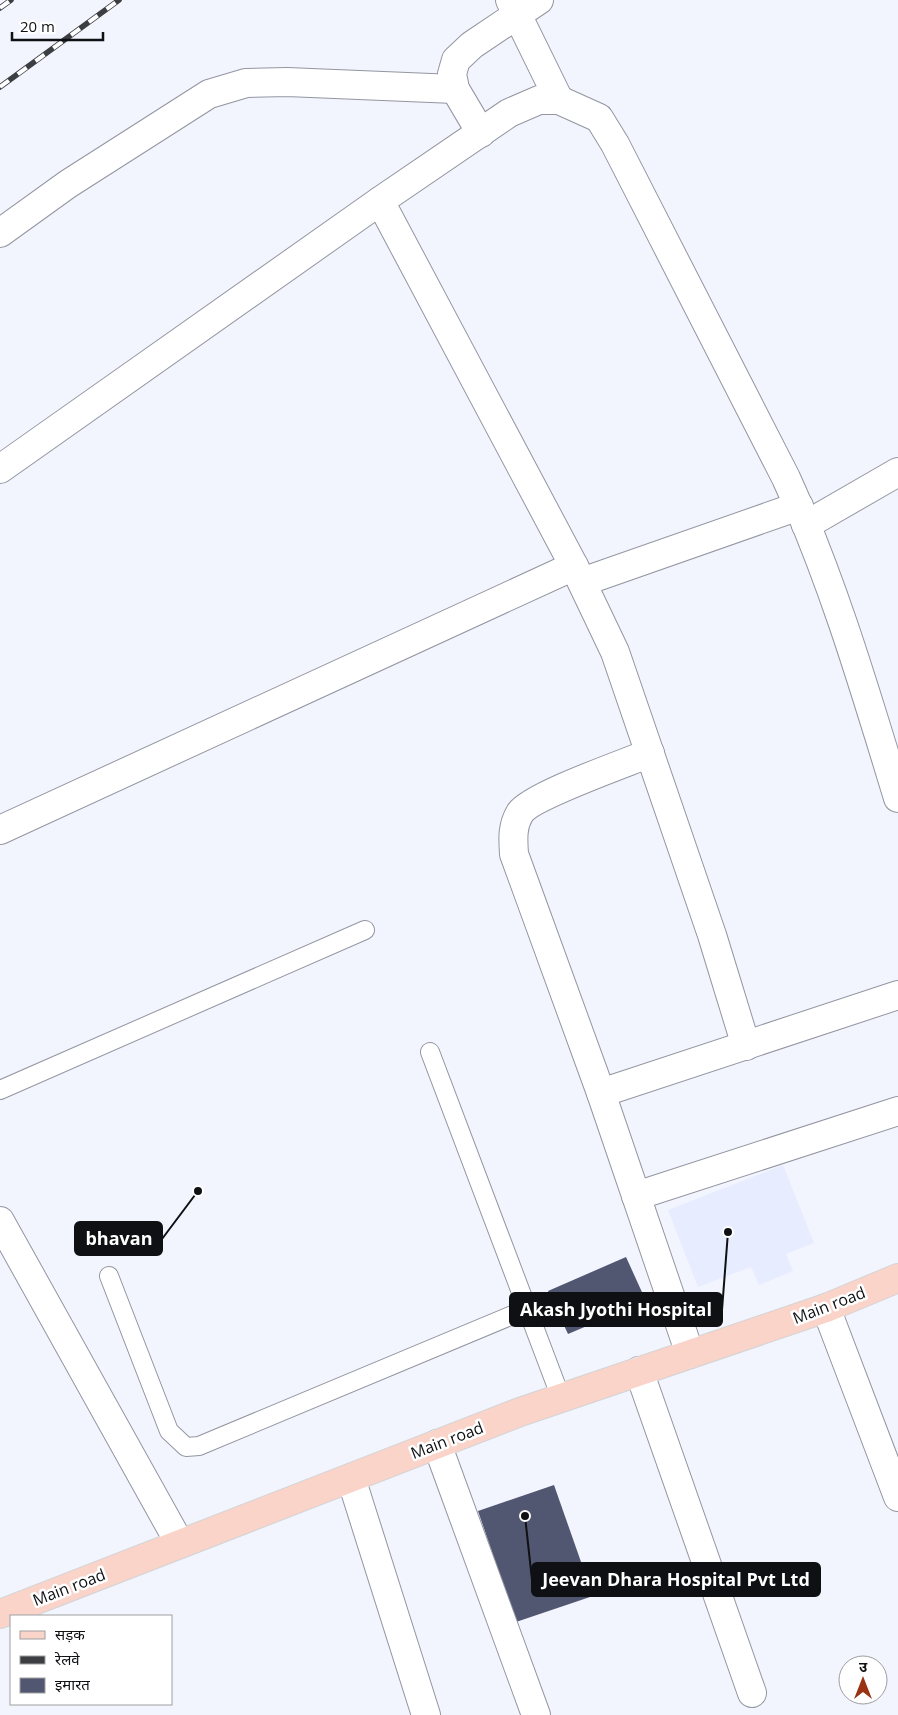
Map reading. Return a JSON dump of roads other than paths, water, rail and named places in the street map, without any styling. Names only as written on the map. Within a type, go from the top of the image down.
[{"type":"main road","name":"Main road","points":[[0,1614],[437,1444],[561,1398],[826,1308],[898,1278]]},
{"type":"street","points":[[481,133],[455,90],[452,74],[456,60],[522,5],[559,100]]},
{"type":"street","points":[[0,233],[68,184],[209,94],[246,83],[287,82],[455,90]]},
{"type":"street","points":[[0,469],[380,201],[509,113],[539,100],[559,100],[599,118],[615,144],[786,478],[803,515],[856,660],[898,798]]},
{"type":"street","points":[[380,201],[578,574],[615,652],[712,935],[746,1046]]},
{"type":"street","points":[[0,830],[578,574],[803,515],[898,472]]},
{"type":"street","points":[[650,753],[540,797],[521,812],[513,831],[514,854],[601,1093],[690,1354]]},
{"type":"street","points":[[601,1093],[898,995]]},
{"type":"street","points":[[636,1196],[898,1111]]},
{"type":"street","points":[[0,1222],[180,1544]]},
{"type":"street","points":[[826,1308],[898,1497]]},
{"type":"street","points":[[640,1371],[752,1693]]},
{"type":"street","points":[[437,1444],[536,1715]]},
{"type":"street","points":[[351,1478],[426,1715]]},
{"type":"lane","points":[[0,1090],[365,930]]},
{"type":"lane","points":[[430,1052],[561,1398]]},
{"type":"lane","points":[[109,1276],[169,1431],[186,1447],[199,1446],[527,1309]]},
{"type":"railway","points":[[0,8],[11,0]]},
{"type":"railway","points":[[0,87],[119,0]]},
{"type":"place","name":"bhavan","points":[[198,1191]]},
{"type":"place","name":"Akash Jyothi Hospital","points":[[728,1232]]},
{"type":"place","name":"Jeevan Dhara Hospital Pvt Ltd","points":[[525,1516]]}]
